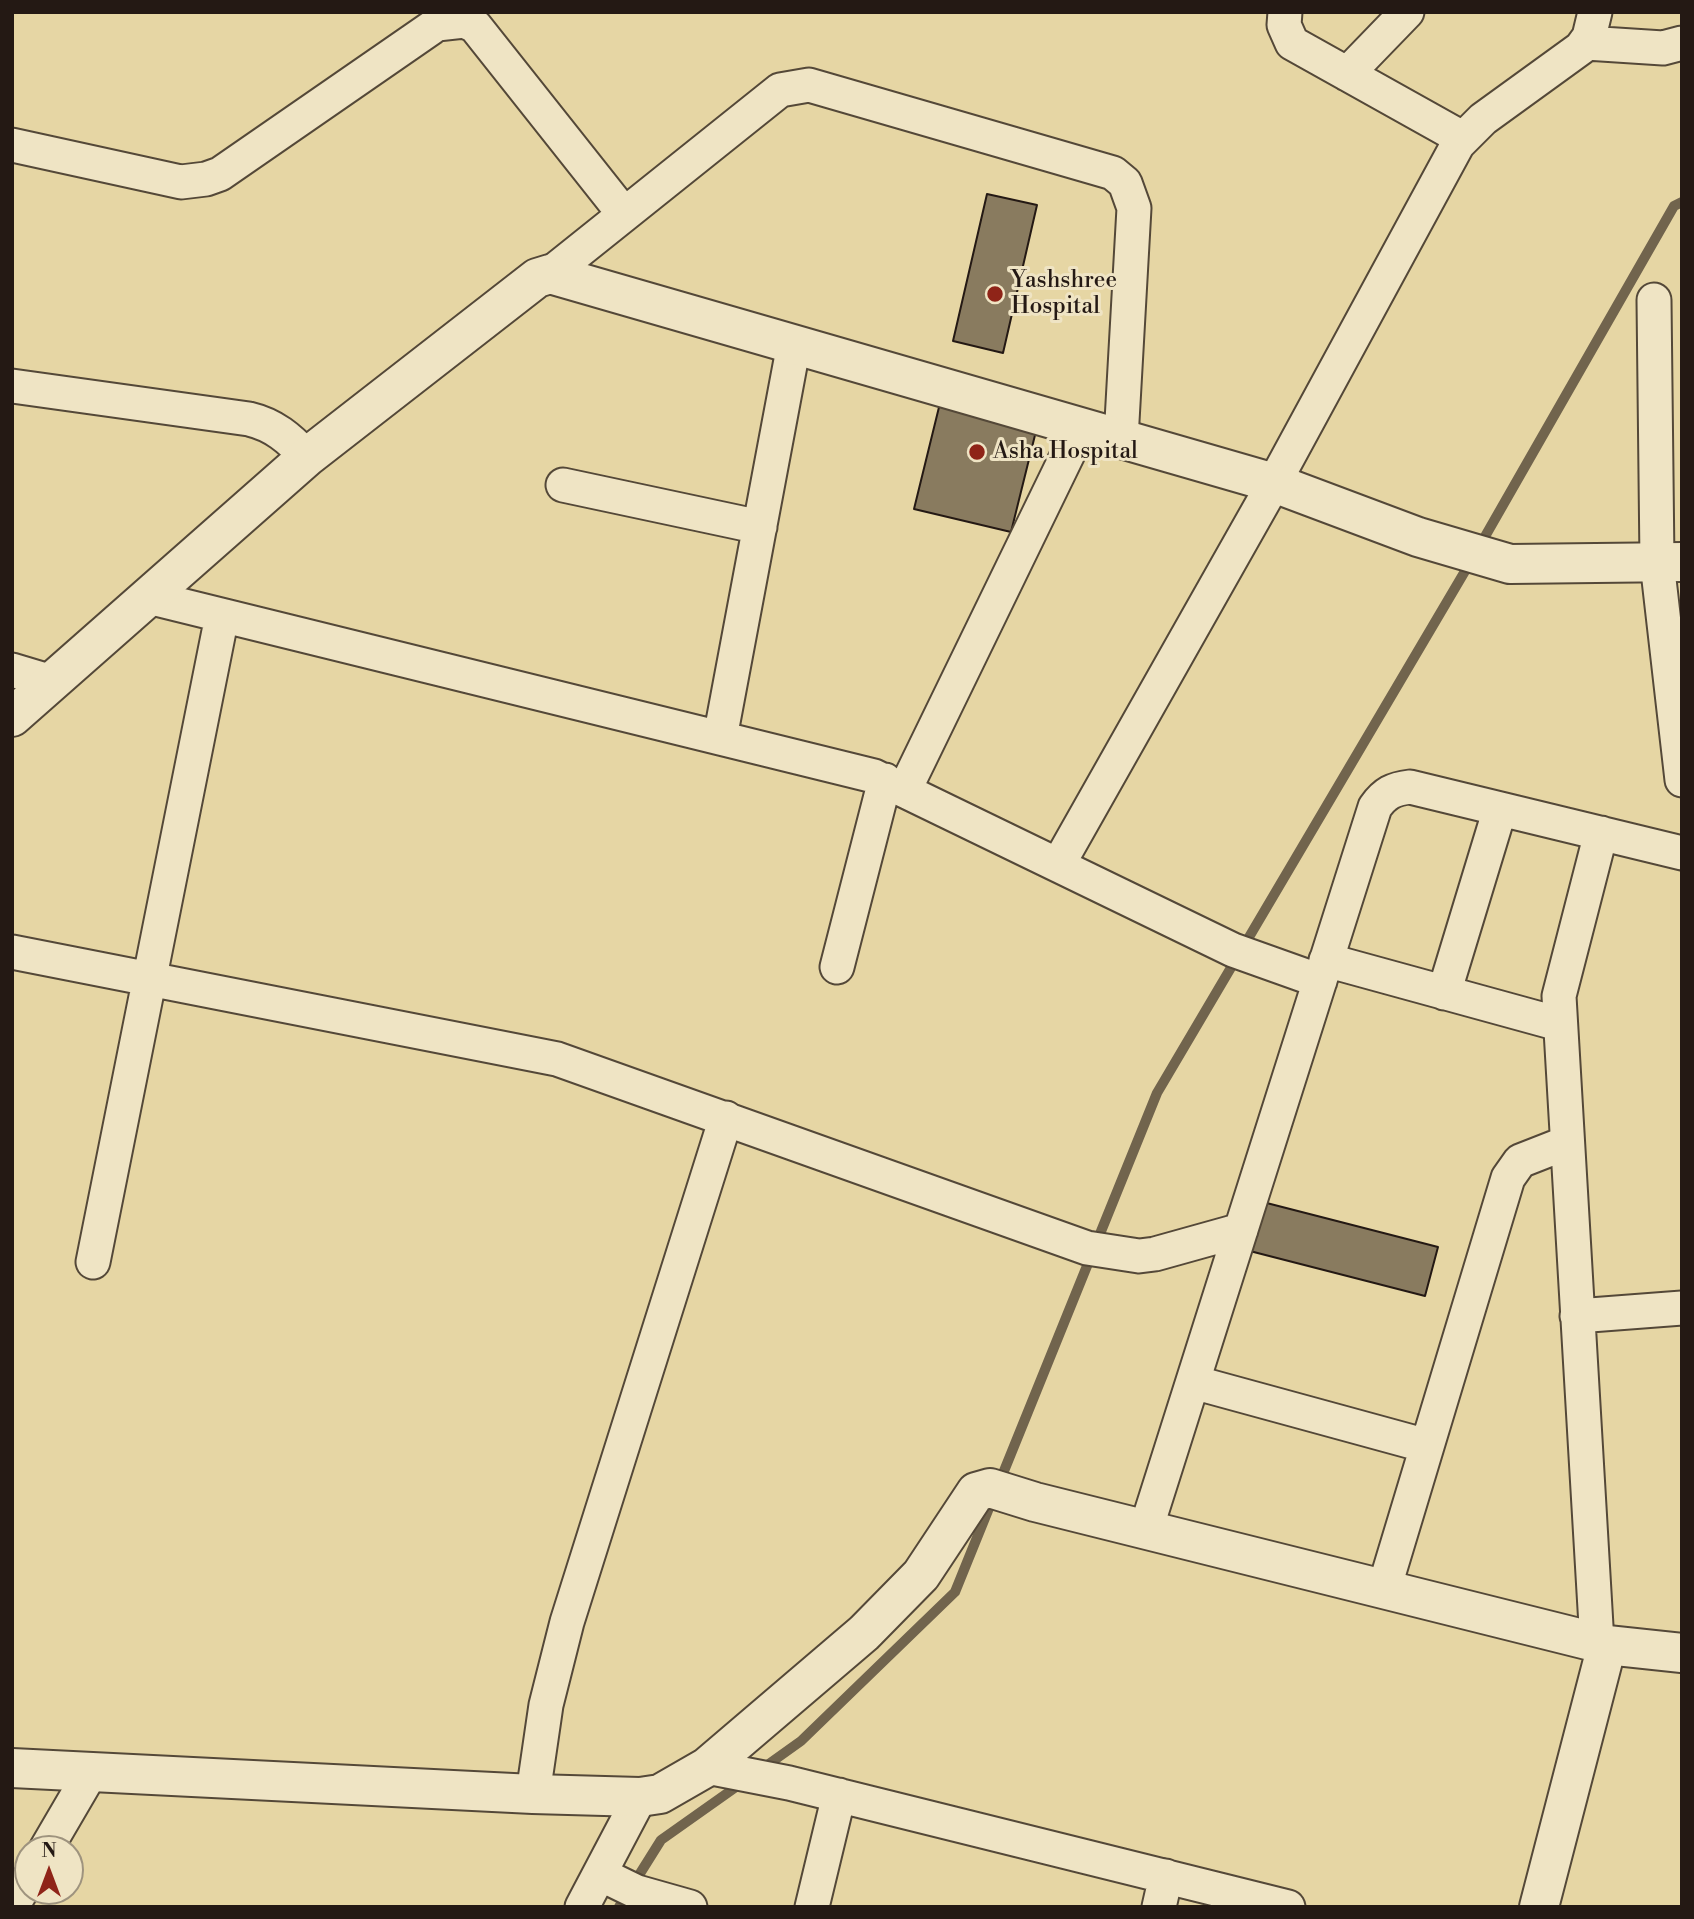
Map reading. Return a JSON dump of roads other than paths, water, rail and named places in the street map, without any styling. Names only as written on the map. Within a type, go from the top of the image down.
[{"type":"street","points":[[1285,12],[1284,25],[1292,43],[1462,138]]},
{"type":"street","points":[[1347,74],[1407,12]]},
{"type":"street","points":[[12,145],[181,182],[206,179],[219,174],[437,24],[464,21],[475,26],[624,214]]},
{"type":"street","points":[[1058,864],[1274,483],[1462,138],[1591,27],[1663,48],[1682,43]]},
{"type":"street","points":[[12,717],[307,457],[537,278],[550,274],[780,90],[795,85],[809,85],[1113,173],[1125,183],[1134,208],[1121,439]]},
{"type":"street","points":[[550,274],[1274,483],[1418,537],[1510,564],[1669,562]]},
{"type":"street","points":[[1654,300],[1682,780]]},
{"type":"street","points":[[720,738],[794,344]]},
{"type":"street","points":[[12,386],[267,423],[283,433],[307,457]]},
{"type":"street","points":[[838,967],[895,785],[1081,427]]},
{"type":"street","points":[[563,485],[760,527]]},
{"type":"street","points":[[148,597],[720,738],[895,785],[1233,950],[1276,967],[1323,971],[1444,993],[1559,1024]]},
{"type":"street","points":[[93,1262],[152,980],[222,615]]},
{"type":"street","points":[[12,670],[52,682]]},
{"type":"street","points":[[1146,1529],[1375,807],[1382,796],[1395,789],[1410,787],[1682,853]]},
{"type":"street","points":[[1444,993],[1500,809]]},
{"type":"street","points":[[1539,1907],[1602,1644],[1577,1316],[1559,1024],[1563,971],[1601,833]]},
{"type":"street","points":[[12,952],[557,1059],[1087,1248],[1139,1256],[1167,1252],[1241,1230]]},
{"type":"street","points":[[533,1794],[542,1721],[567,1622],[726,1118]]},
{"type":"street","points":[[1384,1589],[1508,1178],[1520,1161],[1566,1143]]},
{"type":"street","points":[[1577,1316],[1682,1308]]},
{"type":"street","points":[[1193,1382],[1427,1446]]},
{"type":"street","points":[[12,1769],[533,1794],[640,1797],[660,1794],[724,1769],[921,1575],[976,1492],[990,1488],[1035,1502],[1602,1644],[1682,1653]]},
{"type":"street","points":[[724,1769],[839,1795],[1163,1892],[1288,1907]]},
{"type":"street","points":[[54,1835],[91,1772]]},
{"type":"street","points":[[812,1907],[839,1795]]},
{"type":"street","points":[[582,1907],[619,1883],[640,1797]]},
{"type":"street","points":[[619,1883],[691,1907]]},
{"type":"waterway","points":[[1479,547],[1674,206],[1682,202]]},
{"type":"waterway","points":[[759,1771],[801,1741],[955,1592],[1157,1093],[1471,561]]},
{"type":"waterway","points":[[619,1907],[661,1840],[743,1782]]},
{"type":"place","name":"Yashshree Hospital","points":[[995,294]]},
{"type":"place","name":"Asha Hospital","points":[[977,452]]}]
